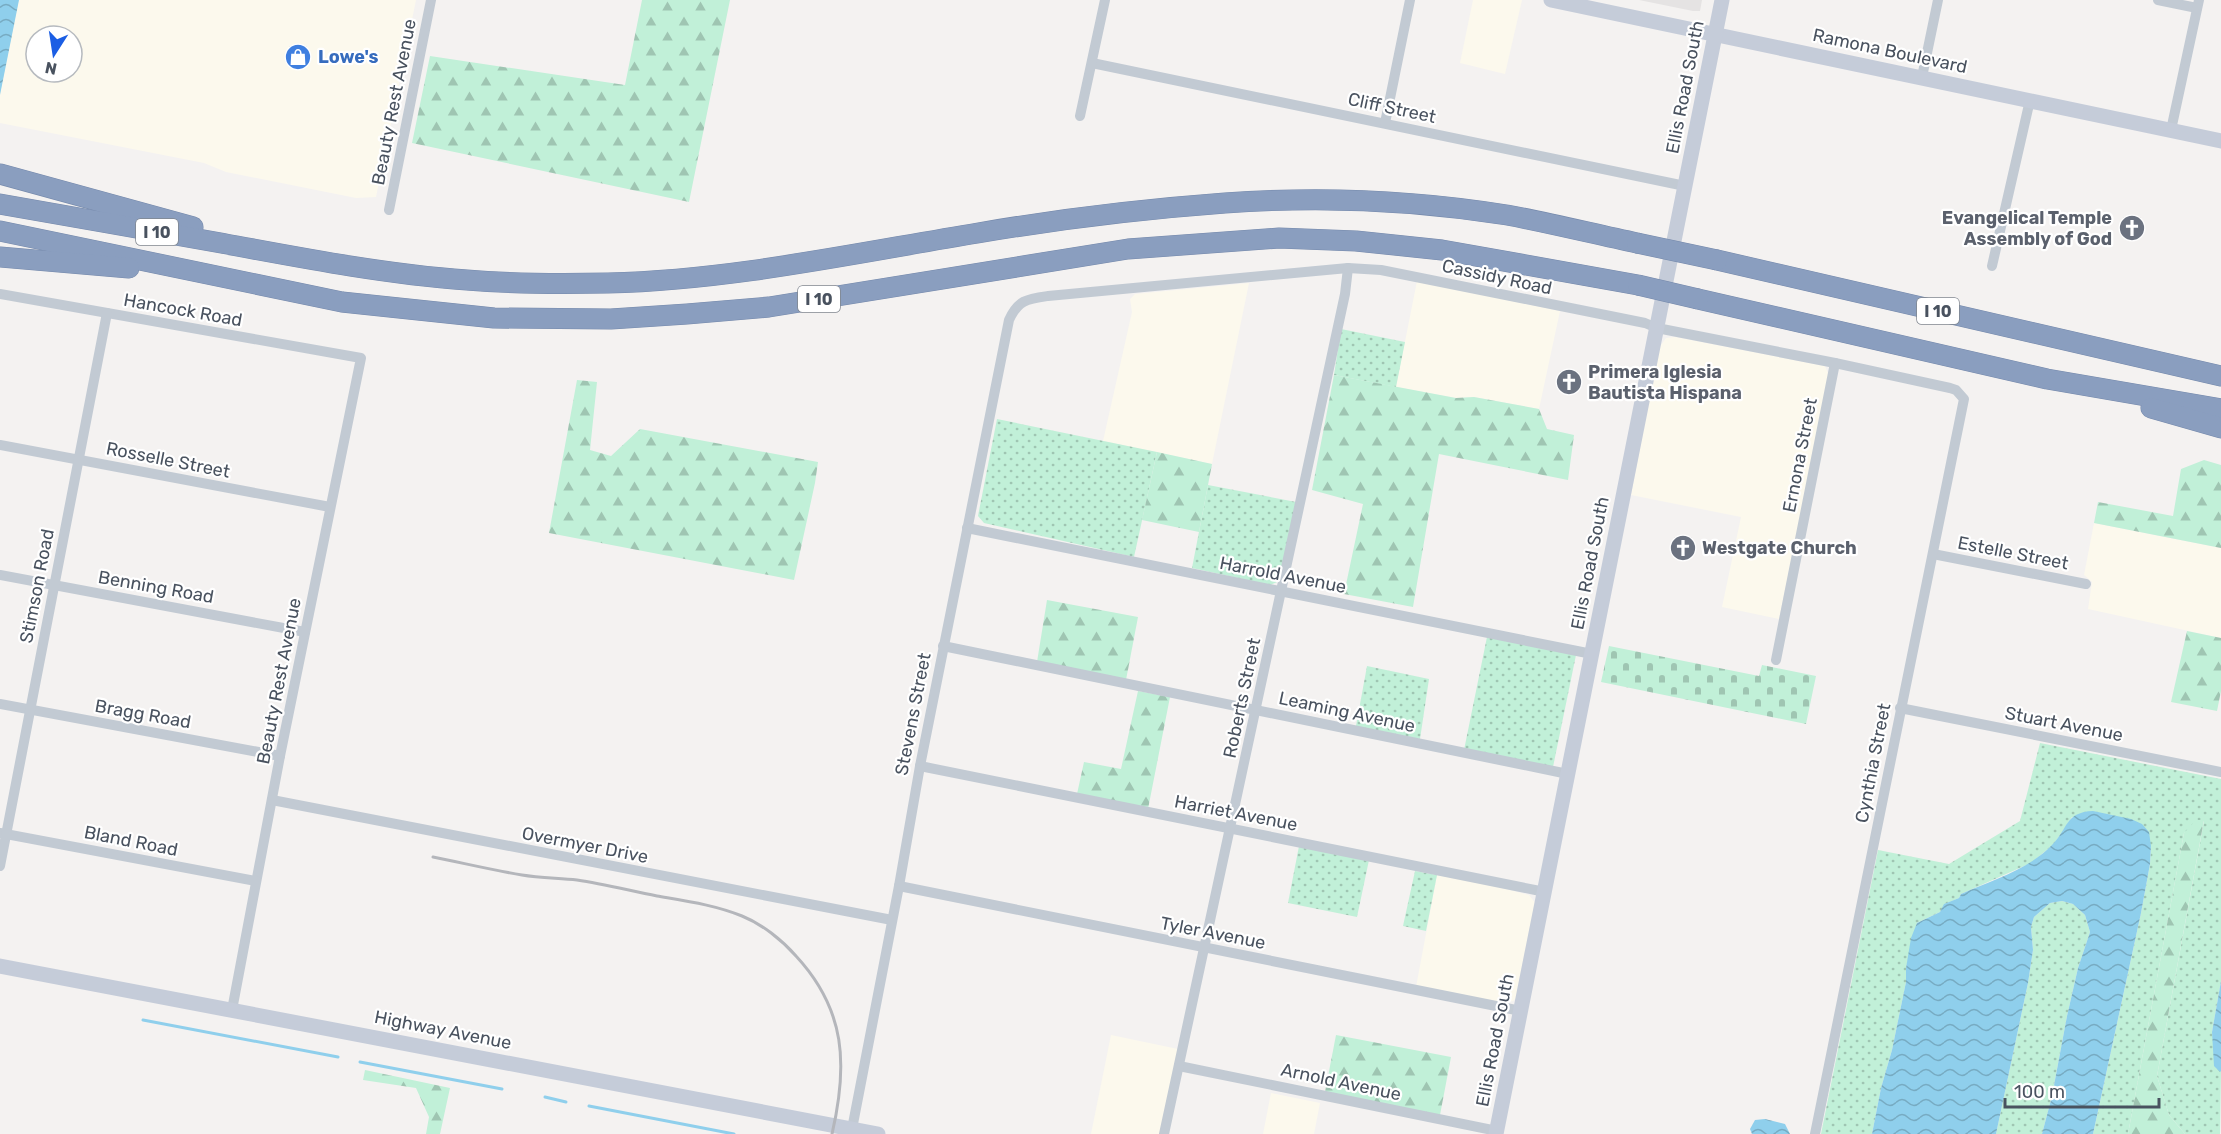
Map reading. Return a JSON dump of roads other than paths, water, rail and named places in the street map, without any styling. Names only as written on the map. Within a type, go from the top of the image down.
[{"type":"highway","points":[[0,174],[314,260]]},
{"type":"highway","name":"I 10","points":[[0,204],[314,260],[466,280],[540,284],[611,283],[750,270],[1079,218],[1166,208],[1292,200],[1344,200],[1507,215],[1717,260],[2221,376]]},
{"type":"highway","name":"I 10","points":[[0,231],[342,302],[494,318],[611,318],[769,307],[1128,249],[1279,238],[1356,241],[1442,250],[1638,285],[2047,379],[2221,409]]},
{"type":"highway","points":[[0,257],[217,276]]},
{"type":"highway","points":[[2047,379],[2221,428]]},
{"type":"street","name":"Beauty Rest Avenue","points":[[389,210],[431,0]]},
{"type":"street","points":[[1080,116],[1105,0]]},
{"type":"street","points":[[1384,123],[1410,0]]},
{"type":"street","name":"Ramona Boulevard","points":[[1551,0],[2221,141]]},
{"type":"street","name":"Ellis Road South","points":[[1496,1132],[1722,0]]},
{"type":"street","points":[[1922,77],[1938,0]]},
{"type":"street","points":[[2158,0],[2198,4],[2171,130]]},
{"type":"street","name":"Cliff Street","points":[[1092,63],[1685,186]]},
{"type":"street","points":[[1992,266],[2030,100]]},
{"type":"street","name":"Cassidy Road","points":[[1015,307],[1028,299],[1048,296],[1348,268],[1381,270],[1950,388],[1956,390],[1964,399]]},
{"type":"street","name":"Roberts Street","points":[[1164,1134],[1257,710],[1345,294],[1348,268]]},
{"type":"street","name":"Hancock Road","points":[[0,294],[361,358]]},
{"type":"street","name":"Stevens Street","points":[[852,1129],[943,646],[1009,320],[1015,307]]},
{"type":"street","name":"Stimson Road","points":[[0,866],[3,834],[30,710],[107,313]]},
{"type":"street","name":"Beauty Rest Avenue","points":[[232,1010],[280,756],[361,358]]},
{"type":"street","name":"Ernona Street","points":[[1776,660],[1835,363]]},
{"type":"street","name":"Cynthia Street","points":[[1815,1134],[1964,399]]},
{"type":"street","name":"Rosselle Street","points":[[0,445],[330,507]]},
{"type":"street","name":"Harrold Avenue","points":[[967,528],[1592,654]]},
{"type":"street","name":"Estelle Street","points":[[1933,554],[2086,584]]},
{"type":"street","name":"Benning Road","points":[[0,575],[306,632]]},
{"type":"street","name":"Leaming Avenue","points":[[943,646],[1568,774]]},
{"type":"street","name":"Bragg Road","points":[[0,704],[280,756]]},
{"type":"street","name":"Stuart Avenue","points":[[1900,708],[2221,772]]},
{"type":"street","name":"Harriet Avenue","points":[[920,766],[1545,892]]},
{"type":"street","name":"Overmyer Drive","points":[[272,800],[892,920]]},
{"type":"street","name":"Bland Road","points":[[3,834],[256,881]]},
{"type":"street","name":"Tyler Avenue","points":[[899,886],[1521,1011]]},
{"type":"street","name":"Highway Avenue","points":[[0,966],[878,1134]]},
{"type":"street","name":"Arnold Avenue","points":[[1179,1066],[1496,1132]]},
{"type":"water","points":[[0,0],[19,0],[0,95]]},
{"type":"water","points":[[2093,811],[2131,819],[2142,824],[2149,832],[2151,846],[2141,913],[2093,1134],[2042,1134],[2078,968],[2090,932],[2085,915],[2073,904],[2062,901],[2050,903],[2034,917],[2031,927],[2033,950],[2028,983],[1996,1134],[1872,1134],[1906,982],[1911,938],[1917,923],[1940,912],[1944,904],[1959,898],[1961,894],[2009,874],[2032,861],[2052,845],[2072,818],[2077,814]]},
{"type":"water","points":[[2221,981],[2220,1072],[2214,1066],[2212,1032]]},
{"type":"water","points":[[1765,1119],[1785,1124],[1790,1134],[1752,1134],[1750,1129],[1755,1120]]},
{"type":"waterway","points":[[143,1020],[338,1057]]},
{"type":"waterway","points":[[360,1062],[502,1089]]},
{"type":"waterway","points":[[545,1097],[566,1102]]},
{"type":"waterway","points":[[589,1106],[734,1134]]},
{"type":"railway","points":[[433,857],[522,875],[577,880],[700,904],[742,916],[764,928],[778,938],[813,976],[834,1018],[841,1062],[840,1085],[832,1134]]},
{"type":"place","name":"Lowe's","points":[[298,57]]},
{"type":"place","name":"Evangelical Temple Assembly of God","points":[[2132,228]]},
{"type":"place","name":"Primera Iglesia Bautista Hispana","points":[[1569,382]]},
{"type":"place","name":"Westgate Church","points":[[1683,548]]}]
